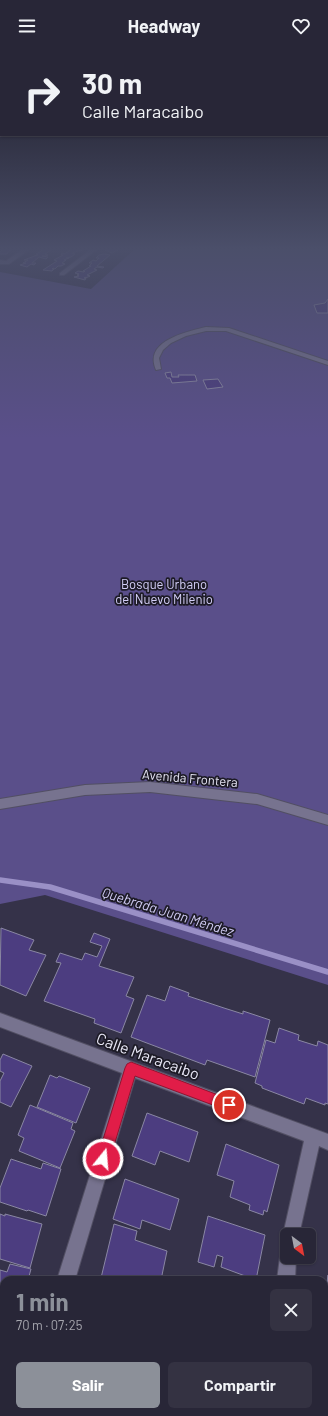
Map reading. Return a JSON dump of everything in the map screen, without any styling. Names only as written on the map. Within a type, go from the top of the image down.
[{"type":"street","points":[[158,369],[156,358],[160,349],[184,335],[206,329],[227,329],[328,363]]},
{"type":"street","name":"Avenida Frontera","points":[[0,804],[85,790],[150,787],[257,798],[328,820]]},
{"type":"street","name":"Calle Maracaibo","points":[[0,1020],[321,1139]]},
{"type":"street","points":[[67,1276],[131,1068]]},
{"type":"street","points":[[293,1228],[321,1139]]},
{"type":"street","points":[[286,1276],[287,1264]]},
{"type":"green space","name":"Bosque Urbano del Nuevo Milenio","points":[[0,311],[328,311],[328,985],[45,895],[0,904]]},
{"type":"building","points":[[316,311],[328,311],[328,313],[317,313]]},
{"type":"building","points":[[171,372],[172,377],[179,377],[178,375],[195,375],[197,381],[172,383],[170,378],[167,378],[165,373]]},
{"type":"building","points":[[218,379],[223,387],[207,389],[203,380]]},
{"type":"building","points":[[1,928],[34,940],[29,950],[46,955],[26,996],[0,985]]},
{"type":"building","points":[[94,933],[110,939],[99,966],[134,977],[126,996],[134,999],[121,1033],[94,1023],[95,1019],[44,1001],[61,963],[56,962],[60,953],[82,960],[85,953],[97,957],[102,946],[90,942]]},
{"type":"building","points":[[170,986],[189,993],[188,996],[243,1014],[243,1011],[270,1020],[255,1077],[207,1060],[205,1065],[131,1037],[147,995],[165,1001]]},
{"type":"building","points":[[279,1028],[299,1035],[298,1040],[317,1046],[318,1041],[328,1045],[328,1104],[325,1103],[325,1105],[306,1098],[304,1104],[262,1088],[262,1086],[255,1083],[266,1040],[275,1043]]},
{"type":"building","points":[[3,1054],[32,1066],[11,1107],[0,1102],[0,1081],[4,1073],[0,1071],[0,1060]]},
{"type":"building","points":[[50,1075],[57,1078],[59,1076],[90,1088],[76,1123],[37,1107]]},
{"type":"building","points":[[30,1105],[73,1123],[71,1129],[75,1131],[60,1168],[19,1151],[24,1138],[18,1135]]},
{"type":"building","points":[[147,1113],[198,1132],[189,1162],[160,1151],[155,1165],[132,1156]]},
{"type":"building","points":[[226,1144],[279,1165],[267,1212],[264,1210],[263,1215],[249,1210],[250,1205],[230,1197],[234,1181],[217,1175]]},
{"type":"building","points":[[11,1159],[41,1169],[43,1163],[61,1169],[46,1216],[0,1202],[0,1188]]},
{"type":"building","points":[[125,1179],[179,1199],[170,1230],[142,1220],[140,1229],[113,1219]]},
{"type":"building","points":[[0,1214],[42,1224],[30,1268],[0,1259]]},
{"type":"building","points":[[208,1216],[265,1235],[257,1276],[245,1276],[221,1267],[223,1257],[217,1255],[214,1267],[198,1262]]},
{"type":"building","points":[[114,1224],[137,1231],[135,1240],[167,1251],[162,1276],[101,1276]]},
{"type":"building","points":[[10,1264],[31,1269],[29,1276],[0,1276],[0,1270],[7,1272]]},
{"type":"waterway","name":"Quebrada Juan Méndez","points":[[0,880],[50,887],[328,972]]},
{"type":"route","points":[[103,1159],[131,1068],[229,1105]]}]
